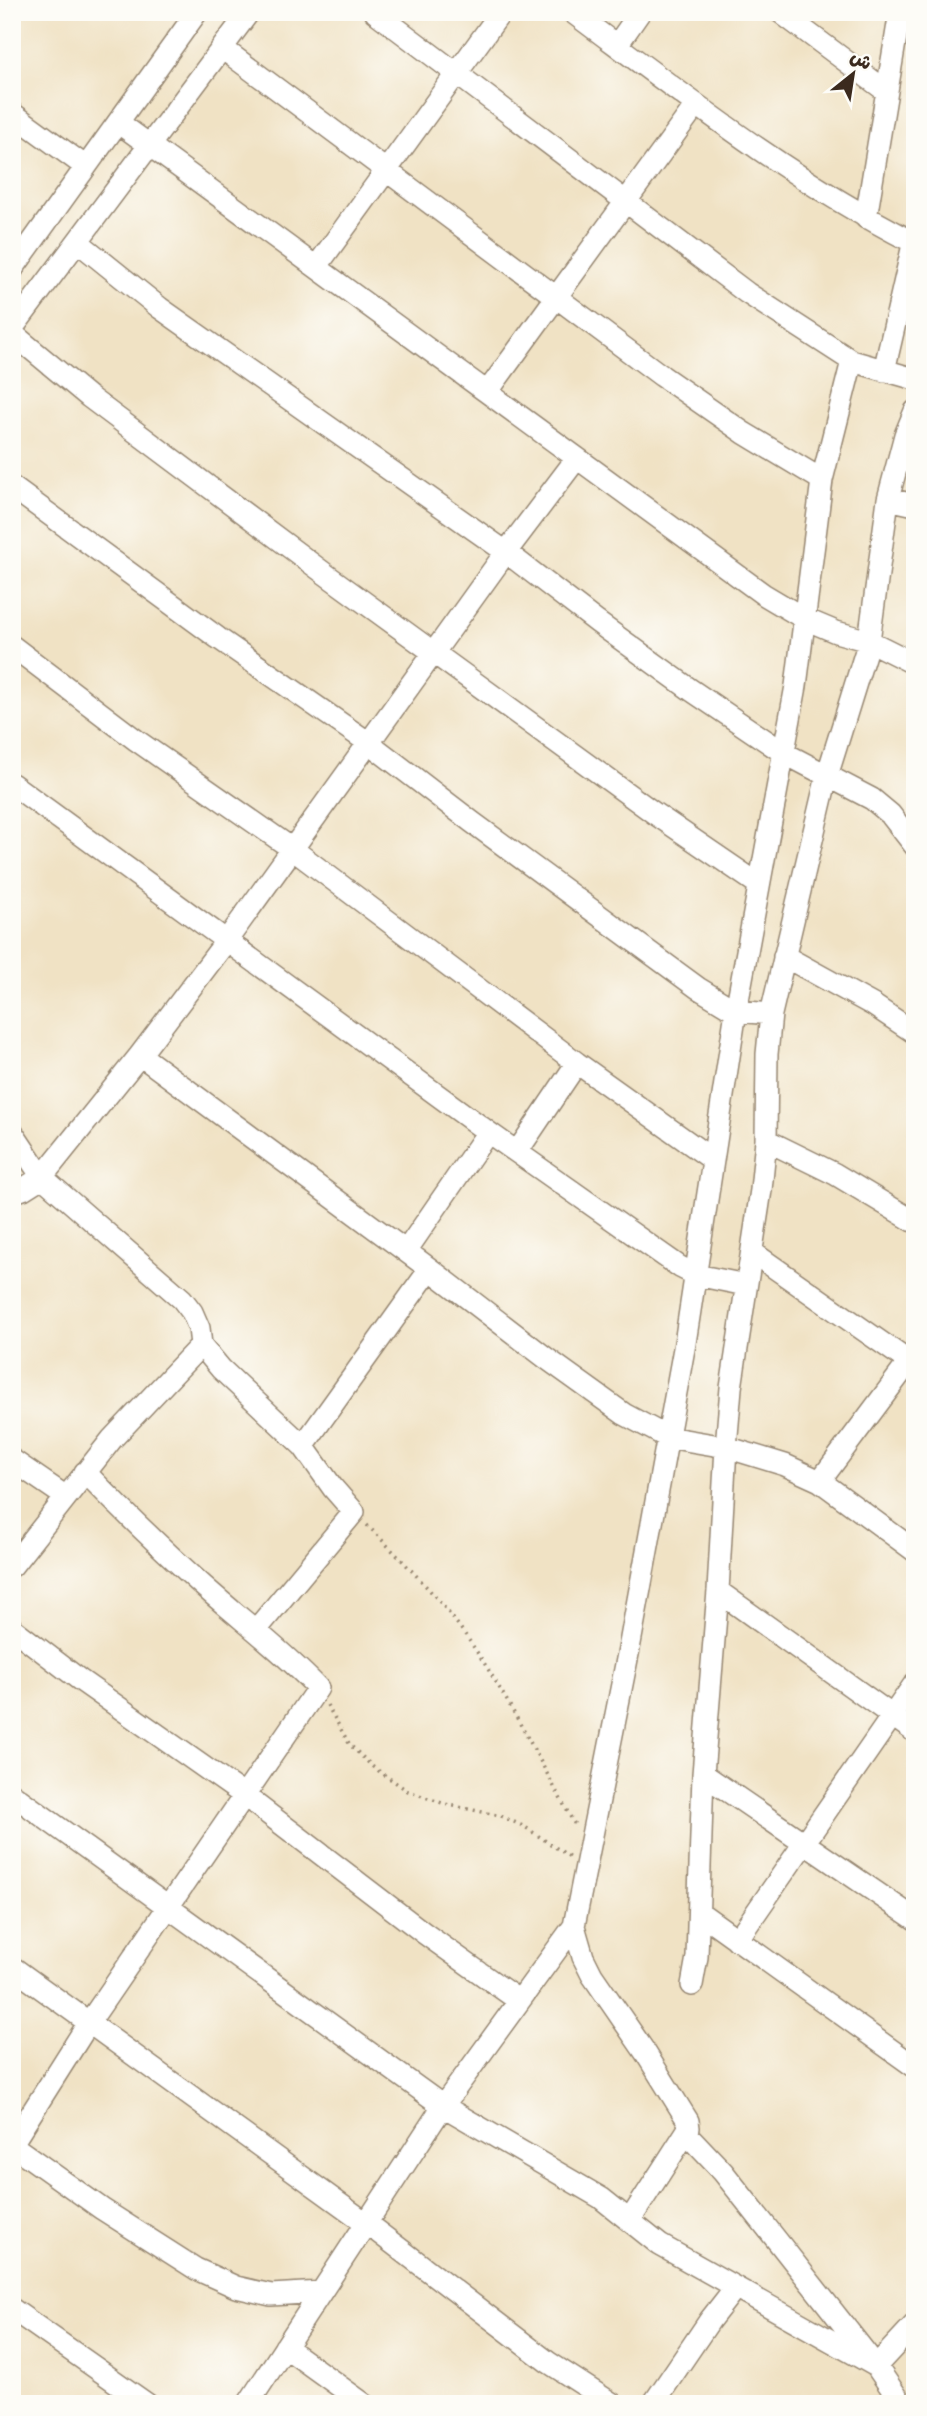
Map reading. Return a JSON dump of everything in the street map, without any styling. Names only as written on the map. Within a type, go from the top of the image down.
[{"type":"street","points":[[12,270],[197,12]]},
{"type":"street","points":[[249,12],[12,331],[89,397],[324,573],[654,813],[758,884]]},
{"type":"street","points":[[375,12],[747,293],[827,347],[852,360],[915,379]]},
{"type":"street","points":[[317,267],[501,12]]},
{"type":"street","points":[[572,12],[696,105],[866,218],[914,239],[884,371]]},
{"type":"street","points":[[617,46],[640,12]]},
{"type":"street","points":[[780,12],[886,91]]},
{"type":"street","points":[[866,218],[900,12]]},
{"type":"street","points":[[222,48],[556,298],[744,433],[822,480]]},
{"type":"street","points":[[488,391],[696,105]]},
{"type":"street","points":[[12,114],[86,167]]},
{"type":"street","points":[[118,123],[763,594],[805,619],[836,632],[869,641],[915,664]]},
{"type":"street","points":[[78,242],[160,308],[506,552],[639,653],[785,753],[872,799],[890,814],[915,846]]},
{"type":"street","points":[[248,2404],[443,2106],[574,1926],[696,1275],[737,1011],[754,928],[758,884],[785,753],[822,480],[852,360]]},
{"type":"street","points":[[692,1985],[697,1957],[703,1774],[718,1591],[726,1447],[731,1388],[766,1140],[767,1054],[771,1014],[827,776],[869,641],[888,499],[905,435],[915,411]]},
{"type":"street","points":[[12,1193],[42,1177],[140,1055],[577,458]]},
{"type":"street","points":[[12,487],[369,743],[662,961],[737,1011],[771,1014]]},
{"type":"street","points":[[888,499],[915,505]]},
{"type":"street","points":[[12,646],[136,740],[291,848],[577,1063],[713,1160]]},
{"type":"street","points":[[12,784],[629,1233],[696,1275],[746,1285]]},
{"type":"street","points":[[754,928],[915,1033]]},
{"type":"street","points":[[140,1055],[624,1414],[667,1437],[726,1447],[785,1465],[820,1481],[915,1551]]},
{"type":"street","points":[[517,1152],[577,1063]]},
{"type":"street","points":[[12,1132],[42,1177],[182,1299],[200,1328],[201,1345],[221,1369],[303,1446],[333,1488],[354,1511],[256,1630]]},
{"type":"street","points":[[405,1251],[488,1132]]},
{"type":"street","points":[[766,1140],[911,1212]]},
{"type":"street","points":[[752,1252],[912,1364],[820,1481]]},
{"type":"street","points":[[303,1446],[430,1269]]},
{"type":"street","points":[[12,1566],[112,1439],[201,1345]]},
{"type":"street","points":[[12,1460],[66,1497]]},
{"type":"street","points":[[85,1472],[144,1532],[289,1659],[318,1688],[88,2024],[12,2144],[102,2209],[196,2269],[236,2287],[271,2295],[321,2292]]},
{"type":"street","points":[[718,1591],[915,1732]]},
{"type":"street","points":[[12,1628],[80,1680],[245,1796],[424,1933],[519,2000]]},
{"type":"street","points":[[737,1940],[915,1683]]},
{"type":"street","points":[[703,1774],[915,1919]]},
{"type":"street","points":[[12,1794],[443,2106],[601,2198],[660,2245],[876,2366]]},
{"type":"street","points":[[699,1912],[915,2067]]},
{"type":"street","points":[[574,1926],[583,1957],[592,1975],[688,2121],[689,2128],[630,2220]]},
{"type":"street","points":[[12,1967],[366,2223],[548,2362],[613,2404]]},
{"type":"street","points":[[686,2133],[723,2172],[876,2366],[902,2404]]},
{"type":"street","points":[[653,2404],[735,2288]]},
{"type":"street","points":[[12,2309],[147,2404]]},
{"type":"street","points":[[876,2366],[915,2324]]},
{"type":"street","points":[[285,2347],[364,2404]]},
{"type":"path","points":[[354,1511],[404,1562],[460,1628],[523,1726],[588,1860]]},
{"type":"path","points":[[318,1688],[350,1745],[373,1766],[408,1791],[445,1804],[501,1816],[588,1860]]}]
